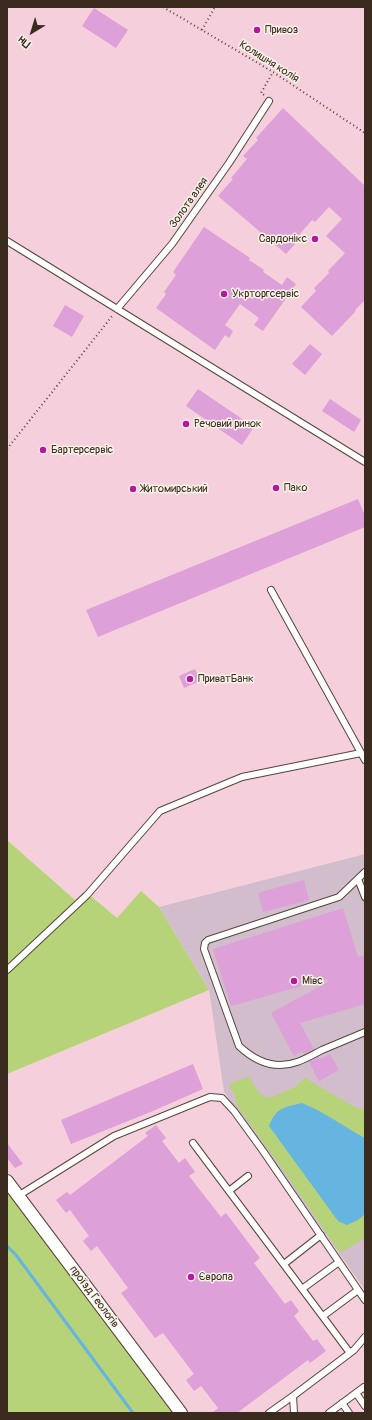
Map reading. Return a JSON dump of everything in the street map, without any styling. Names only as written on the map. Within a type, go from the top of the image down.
[{"type":"street","name":"проїзд Геологів","points":[[7,1181],[181,1413]]},
{"type":"lane","name":"Золота алея","points":[[117,309],[172,244],[229,163],[268,101]]},
{"type":"lane","points":[[7,241],[365,462]]},
{"type":"lane","points":[[271,590],[365,760]]},
{"type":"lane","points":[[7,970],[87,894],[160,811],[242,777],[361,753]]},
{"type":"lane","points":[[365,872],[339,897],[208,940],[205,943],[204,949],[239,1046],[247,1054],[263,1063],[286,1065],[298,1062],[365,1032]]},
{"type":"lane","points":[[358,879],[365,897]]},
{"type":"lane","points":[[18,1196],[114,1136],[210,1097],[222,1098],[234,1111],[263,1151],[365,1300]]},
{"type":"lane","points":[[193,1143],[350,1353]]},
{"type":"lane","points":[[229,1191],[248,1176]]},
{"type":"lane","points":[[284,1264],[321,1235]]},
{"type":"lane","points":[[302,1288],[338,1262]]},
{"type":"lane","points":[[323,1316],[358,1290]]},
{"type":"lane","points":[[269,1413],[350,1353],[365,1337]]},
{"type":"lane","points":[[330,1413],[364,1387],[365,1389]]},
{"type":"lane","points":[[356,1393],[365,1406]]},
{"type":"lane","points":[[293,1396],[294,1413]]},
{"type":"lane","points":[[342,1403],[349,1413]]},
{"type":"path","name":"Колишня колія","points":[[163,7],[273,72],[365,133]]},
{"type":"path","points":[[202,30],[215,7]]},
{"type":"path","points":[[268,101],[261,92],[273,72]]},
{"type":"path","points":[[7,449],[117,309]]},
{"type":"shaded area","name":"Речовий ринок","points":[[7,7],[365,7],[365,854],[159,907],[141,891],[117,919],[86,891],[75,900],[7,840]]},
{"type":"shaded area","points":[[365,854],[365,1290],[224,1092],[209,990],[159,907]]},
{"type":"shaded area","points":[[209,990],[224,1092],[365,1290],[365,1351],[362,1355],[365,1359],[365,1413],[187,1413],[7,1173],[7,1074]]},
{"type":"green space","points":[[7,840],[75,900],[85,891],[117,918],[141,891],[159,907],[209,990],[7,1074]]},
{"type":"green space","points":[[249,1077],[260,1094],[266,1097],[272,1097],[295,1087],[305,1078],[353,1106],[362,1109],[365,1108],[365,1138],[302,1103],[285,1107],[273,1116],[358,1220],[365,1214],[365,1238],[340,1253],[237,1106],[234,1094],[229,1085]]},
{"type":"green space","points":[[7,1187],[178,1413],[7,1413]]},
{"type":"water","points":[[302,1103],[319,1111],[365,1138],[365,1214],[358,1220],[347,1225],[338,1221],[269,1126],[275,1115],[281,1109]]},
{"type":"building","points":[[94,8],[128,30],[116,48],[82,26]]},
{"type":"building","name":"Сардонікс","points":[[283,108],[365,186],[365,300],[332,336],[301,307],[316,291],[314,288],[329,273],[328,271],[345,253],[326,236],[342,219],[329,207],[315,222],[312,220],[293,242],[295,244],[286,254],[218,196],[233,179],[231,178],[247,159],[243,156],[258,140],[256,138]]},
{"type":"building","name":"Укрторгсервіс","points":[[204,227],[250,258],[249,260],[264,270],[263,272],[282,285],[287,277],[296,284],[263,331],[254,325],[259,318],[240,304],[225,325],[233,331],[229,338],[225,335],[215,350],[156,308],[166,294],[164,292],[176,275],[173,272]]},
{"type":"building","points":[[65,305],[84,316],[72,337],[53,326]]},
{"type":"building","points":[[310,344],[322,354],[305,375],[292,364]]},
{"type":"building","points":[[198,389],[254,427],[242,445],[186,406]]},
{"type":"building","points":[[330,399],[361,420],[354,432],[322,411]]},
{"type":"building","points":[[358,499],[365,516],[365,527],[98,637],[86,610]]},
{"type":"building","points":[[195,669],[200,681],[184,688],[179,676]]},
{"type":"building","points":[[304,880],[309,900],[263,912],[258,893]]},
{"type":"building","name":"Мівс","points":[[343,908],[358,957],[365,955],[365,1004],[300,1023],[314,1049],[304,1054],[302,1051],[294,1056],[271,1013],[328,982],[327,979],[231,1006],[213,949]]},
{"type":"building","points":[[330,1054],[339,1070],[319,1081],[309,1062],[318,1057],[320,1059]]},
{"type":"building","points":[[193,1064],[203,1089],[71,1144],[61,1120]]},
{"type":"building","points":[[156,1125],[166,1138],[162,1141],[179,1163],[185,1158],[195,1172],[189,1176],[221,1217],[226,1213],[260,1258],[254,1263],[285,1304],[291,1300],[299,1311],[294,1316],[313,1341],[317,1339],[326,1351],[310,1363],[308,1360],[237,1413],[212,1413],[218,1408],[201,1386],[194,1391],[186,1380],[194,1374],[163,1333],[155,1338],[121,1293],[128,1288],[97,1246],[91,1251],[83,1241],[89,1236],[70,1210],[66,1213],[56,1200],[67,1192],[70,1195],[148,1136],[145,1133]]},
{"type":"building","points":[[7,1143],[23,1164],[15,1168],[7,1158]]},
{"type":"waterway","points":[[7,1246],[16,1255],[133,1413]]},
{"type":"place","name":"Привоз","points":[[257,30]]},
{"type":"place","name":"Сардонікс","points":[[315,239]]},
{"type":"place","name":"Укрторгсервіс","points":[[224,294]]},
{"type":"place","name":"Речовий ринок","points":[[186,424]]},
{"type":"place","name":"Бартерсервіс","points":[[43,450]]},
{"type":"place","name":"Пако","points":[[276,488]]},
{"type":"place","name":"Житомирський","points":[[133,489]]},
{"type":"place","name":"ПриватБанк","points":[[190,679]]},
{"type":"place","name":"Мівс","points":[[294,981]]},
{"type":"place","name":"Європа","points":[[191,1277]]}]
